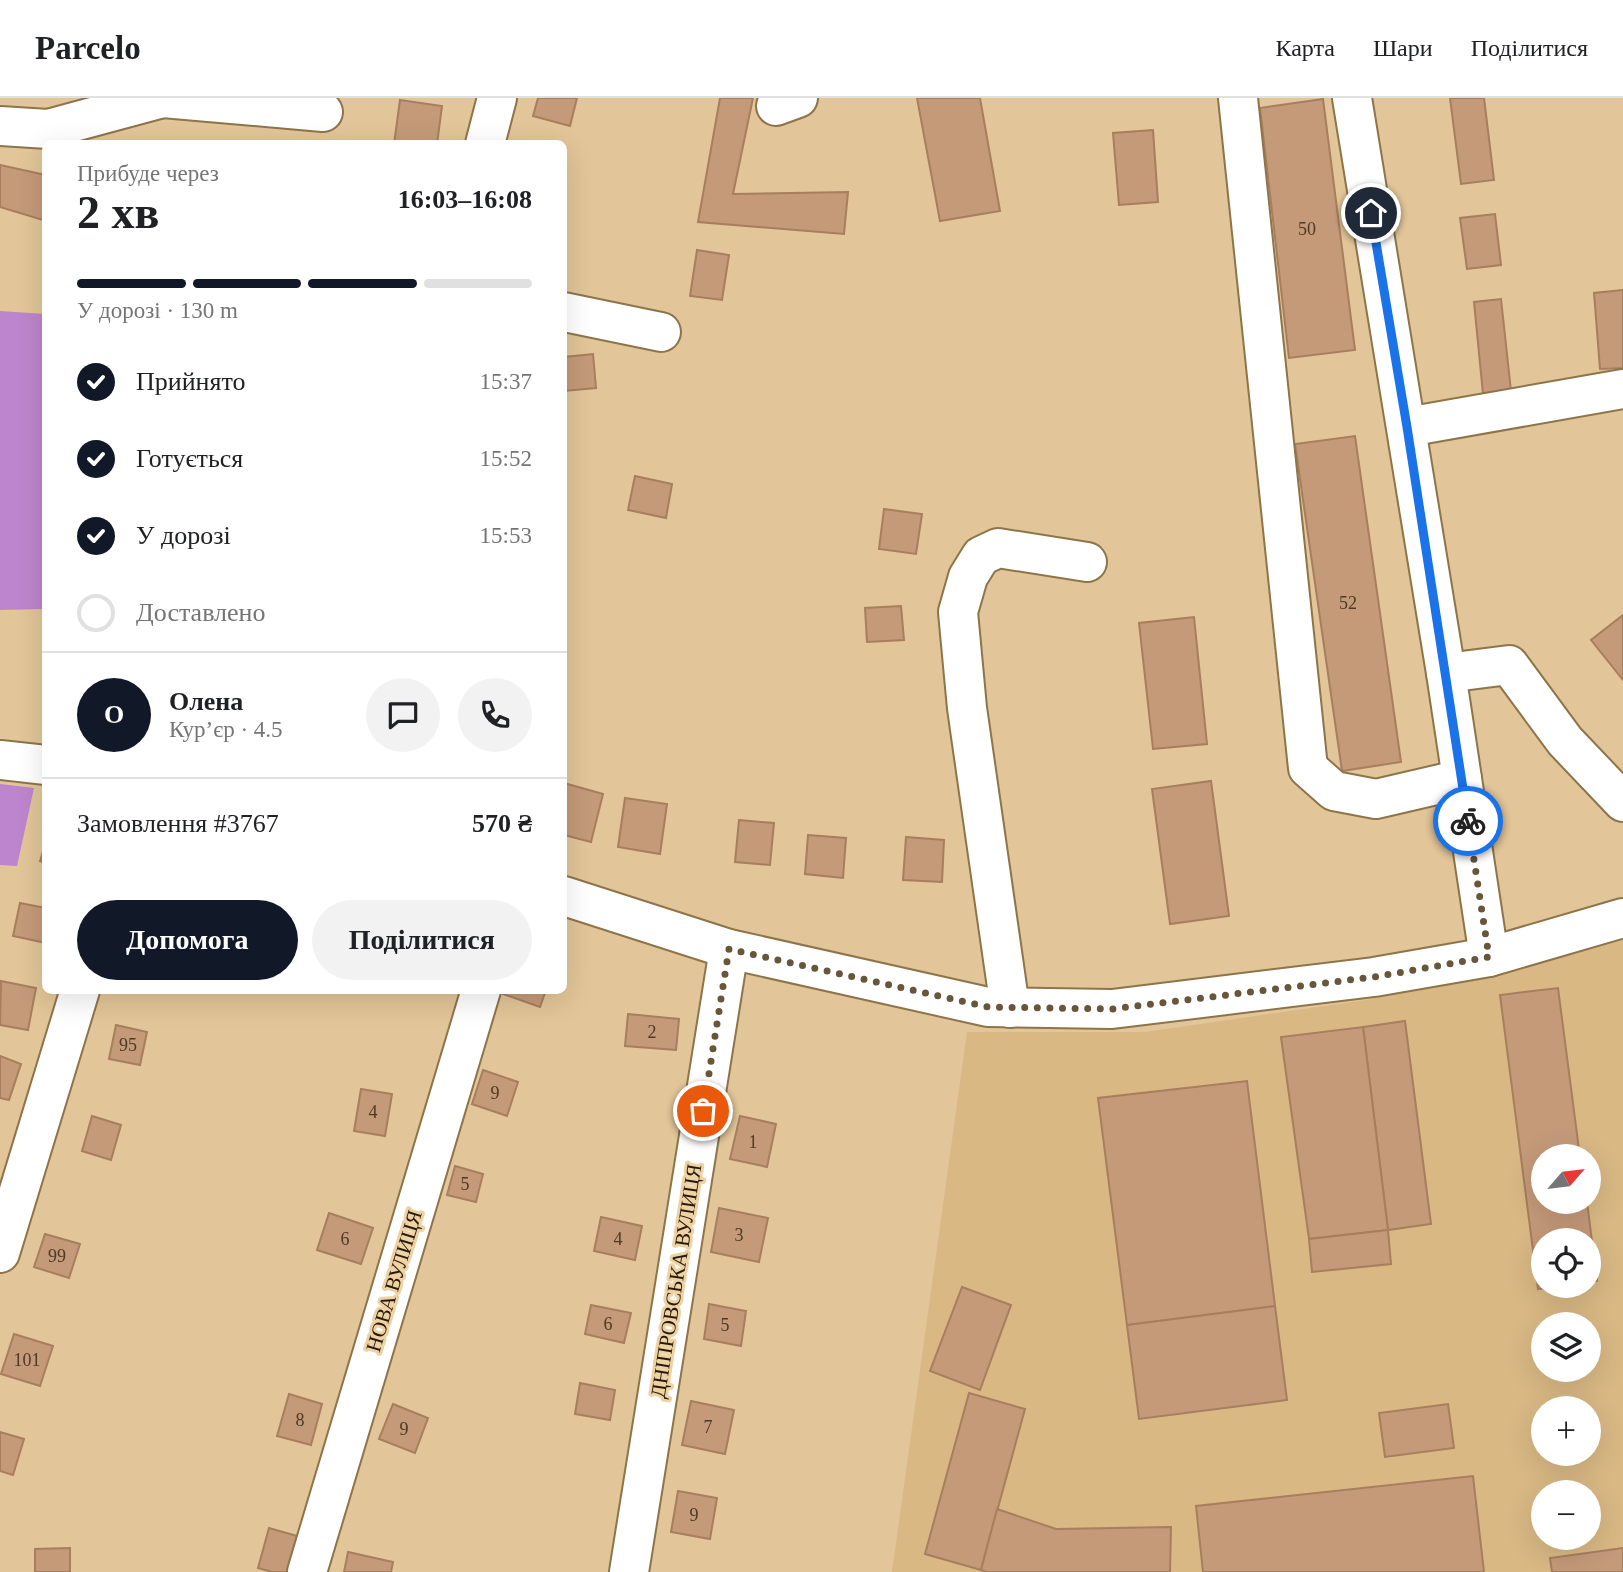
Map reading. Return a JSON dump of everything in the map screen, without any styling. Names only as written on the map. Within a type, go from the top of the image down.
[{"type":"street","points":[[0,126],[48,129],[163,98],[321,118]]},
{"type":"street","points":[[486,140],[497,98]]},
{"type":"street","points":[[1238,98],[1308,768],[1334,792],[1376,799],[1462,779]]},
{"type":"street","points":[[1352,98],[1407,427],[1489,957]]},
{"type":"street","points":[[567,313],[662,332]]},
{"type":"street","points":[[1407,427],[1623,389]]},
{"type":"street","points":[[1010,1008],[967,708],[958,612],[968,577],[981,556],[998,548],[1087,562]]},
{"type":"street","points":[[1446,673],[1509,665],[1565,741],[1623,802]]},
{"type":"street","points":[[0,760],[42,765]]},
{"type":"street","points":[[567,897],[729,949],[988,1007],[1010,1008],[1112,1009],[1374,977],[1489,957],[1623,918]]},
{"type":"street","name":"ДНІПРОВСЬКА ВУЛИЦЯ","points":[[629,1572],[729,949]]},
{"type":"street","points":[[0,1253],[79,994]]},
{"type":"street","name":"НОВА ВУЛИЦЯ","points":[[307,1572],[480,994]]},
{"type":"shaded area","points":[[0,311],[42,314],[42,609],[0,610]]},
{"type":"shaded area","points":[[0,784],[34,788],[17,866],[0,865]]},
{"type":"shaded area","points":[[1623,937],[1623,1572],[892,1572],[967,1032],[1145,1032],[1366,1000],[1503,972]]},
{"type":"building","points":[[538,98],[577,98],[570,126],[533,116]]},
{"type":"building","points":[[720,98],[753,98],[733,194],[848,192],[844,234],[698,222]]},
{"type":"building","points":[[917,98],[980,98],[1000,211],[940,221]]},
{"type":"building","points":[[1450,98],[1484,98],[1494,180],[1461,184]]},
{"type":"building","points":[[1323,99],[1355,350],[1289,358],[1260,108]]},
{"type":"building","points":[[400,100],[442,106],[438,140],[395,140]]},
{"type":"building","points":[[1153,130],[1158,202],[1119,205],[1113,133]]},
{"type":"building","points":[[0,165],[42,174],[42,220],[0,207]]},
{"type":"building","points":[[1495,214],[1501,265],[1467,269],[1460,218]]},
{"type":"building","points":[[697,250],[729,255],[722,300],[690,296]]},
{"type":"building","points":[[1623,290],[1623,368],[1600,369],[1594,293]]},
{"type":"building","points":[[1501,299],[1511,391],[1483,394],[1474,302]]},
{"type":"building","points":[[593,354],[596,388],[567,391],[567,357]]},
{"type":"building","points":[[1355,436],[1401,762],[1342,771],[1295,444]]},
{"type":"building","points":[[635,476],[672,484],[666,518],[628,510]]},
{"type":"building","points":[[884,509],[922,514],[916,554],[879,549]]},
{"type":"building","points":[[901,606],[904,640],[867,642],[865,608]]},
{"type":"building","points":[[1623,615],[1623,680],[1591,640]]},
{"type":"building","points":[[1194,617],[1207,744],[1153,749],[1139,623]]},
{"type":"building","points":[[1211,781],[1229,916],[1170,924],[1152,789]]},
{"type":"building","points":[[567,784],[603,794],[591,842],[567,836]]},
{"type":"building","points":[[625,798],[667,804],[660,854],[618,847]]},
{"type":"building","points":[[739,820],[774,823],[770,865],[735,862]]},
{"type":"building","points":[[808,835],[846,838],[843,878],[805,874]]},
{"type":"building","points":[[906,837],[944,840],[942,882],[903,880]]},
{"type":"building","points":[[20,903],[42,907],[42,942],[13,936]]},
{"type":"building","points":[[1,981],[36,988],[28,1030],[0,1025]]},
{"type":"building","points":[[1558,988],[1578,1144],[1531,1144],[1531,1214],[1589,1214],[1590,1228],[1531,1228],[1531,1235],[1500,995]]},
{"type":"building","points":[[503,994],[545,994],[540,1007]]},
{"type":"building","points":[[628,1014],[679,1019],[676,1050],[625,1046]]},
{"type":"building","points":[[1405,1021],[1431,1224],[1388,1230],[1363,1027]]},
{"type":"building","points":[[116,1025],[147,1032],[140,1065],[109,1059]]},
{"type":"building","points":[[1363,1027],[1388,1230],[1309,1239],[1281,1037]]},
{"type":"building","points":[[0,1056],[21,1064],[9,1100],[0,1098]]},
{"type":"building","points":[[483,1070],[518,1082],[507,1116],[472,1104]]},
{"type":"building","points":[[1247,1081],[1275,1306],[1127,1325],[1098,1098]]},
{"type":"building","points":[[361,1089],[392,1094],[385,1136],[354,1131]]},
{"type":"building","points":[[92,1116],[121,1125],[111,1160],[82,1151]]},
{"type":"building","points":[[740,1116],[776,1124],[767,1167],[730,1159]]},
{"type":"building","points":[[455,1166],[483,1174],[476,1202],[447,1195]]},
{"type":"building","points":[[719,1208],[768,1218],[759,1262],[711,1252]]},
{"type":"building","points":[[329,1213],[373,1228],[361,1264],[317,1250]]},
{"type":"building","points":[[601,1217],[642,1226],[635,1260],[594,1251]]},
{"type":"building","points":[[1388,1230],[1391,1264],[1312,1272],[1309,1239]]},
{"type":"building","points":[[45,1234],[80,1244],[69,1278],[34,1267]]},
{"type":"building","points":[[962,1287],[1011,1305],[980,1390],[930,1371]]},
{"type":"building","points":[[709,1304],[746,1311],[741,1346],[704,1339]]},
{"type":"building","points":[[591,1305],[631,1313],[624,1343],[585,1334]]},
{"type":"building","points":[[1275,1306],[1287,1400],[1139,1419],[1127,1325]]},
{"type":"building","points":[[14,1334],[53,1346],[40,1386],[1,1374]]},
{"type":"building","points":[[580,1383],[615,1390],[610,1420],[575,1414]]},
{"type":"building","points":[[969,1393],[1025,1409],[981,1570],[925,1554]]},
{"type":"building","points":[[289,1394],[322,1404],[311,1445],[277,1436]]},
{"type":"building","points":[[691,1401],[734,1410],[725,1454],[682,1445]]},
{"type":"building","points":[[393,1404],[428,1418],[415,1453],[379,1439]]},
{"type":"building","points":[[1448,1404],[1454,1448],[1385,1457],[1379,1413]]},
{"type":"building","points":[[0,1432],[24,1439],[13,1475],[0,1471]]},
{"type":"building","points":[[1473,1476],[1484,1572],[1203,1572],[1196,1506]]},
{"type":"building","points":[[678,1491],[717,1498],[710,1539],[671,1532]]},
{"type":"building","points":[[997,1509],[1056,1529],[1171,1527],[1170,1572],[986,1572],[981,1570]]},
{"type":"building","points":[[269,1528],[297,1536],[287,1572],[258,1568]]},
{"type":"building","points":[[70,1548],[70,1572],[35,1572],[35,1549]]},
{"type":"building","points":[[1623,1548],[1623,1572],[1552,1572],[1550,1558]]},
{"type":"building","points":[[348,1552],[393,1562],[391,1572],[344,1572]]},
{"type":"way so far","points":[[703,1111],[729,949],[988,1007],[1112,1009],[1374,977],[1489,957],[1468,821]]},
{"type":"route","points":[[1371,213],[1468,821]]}]
